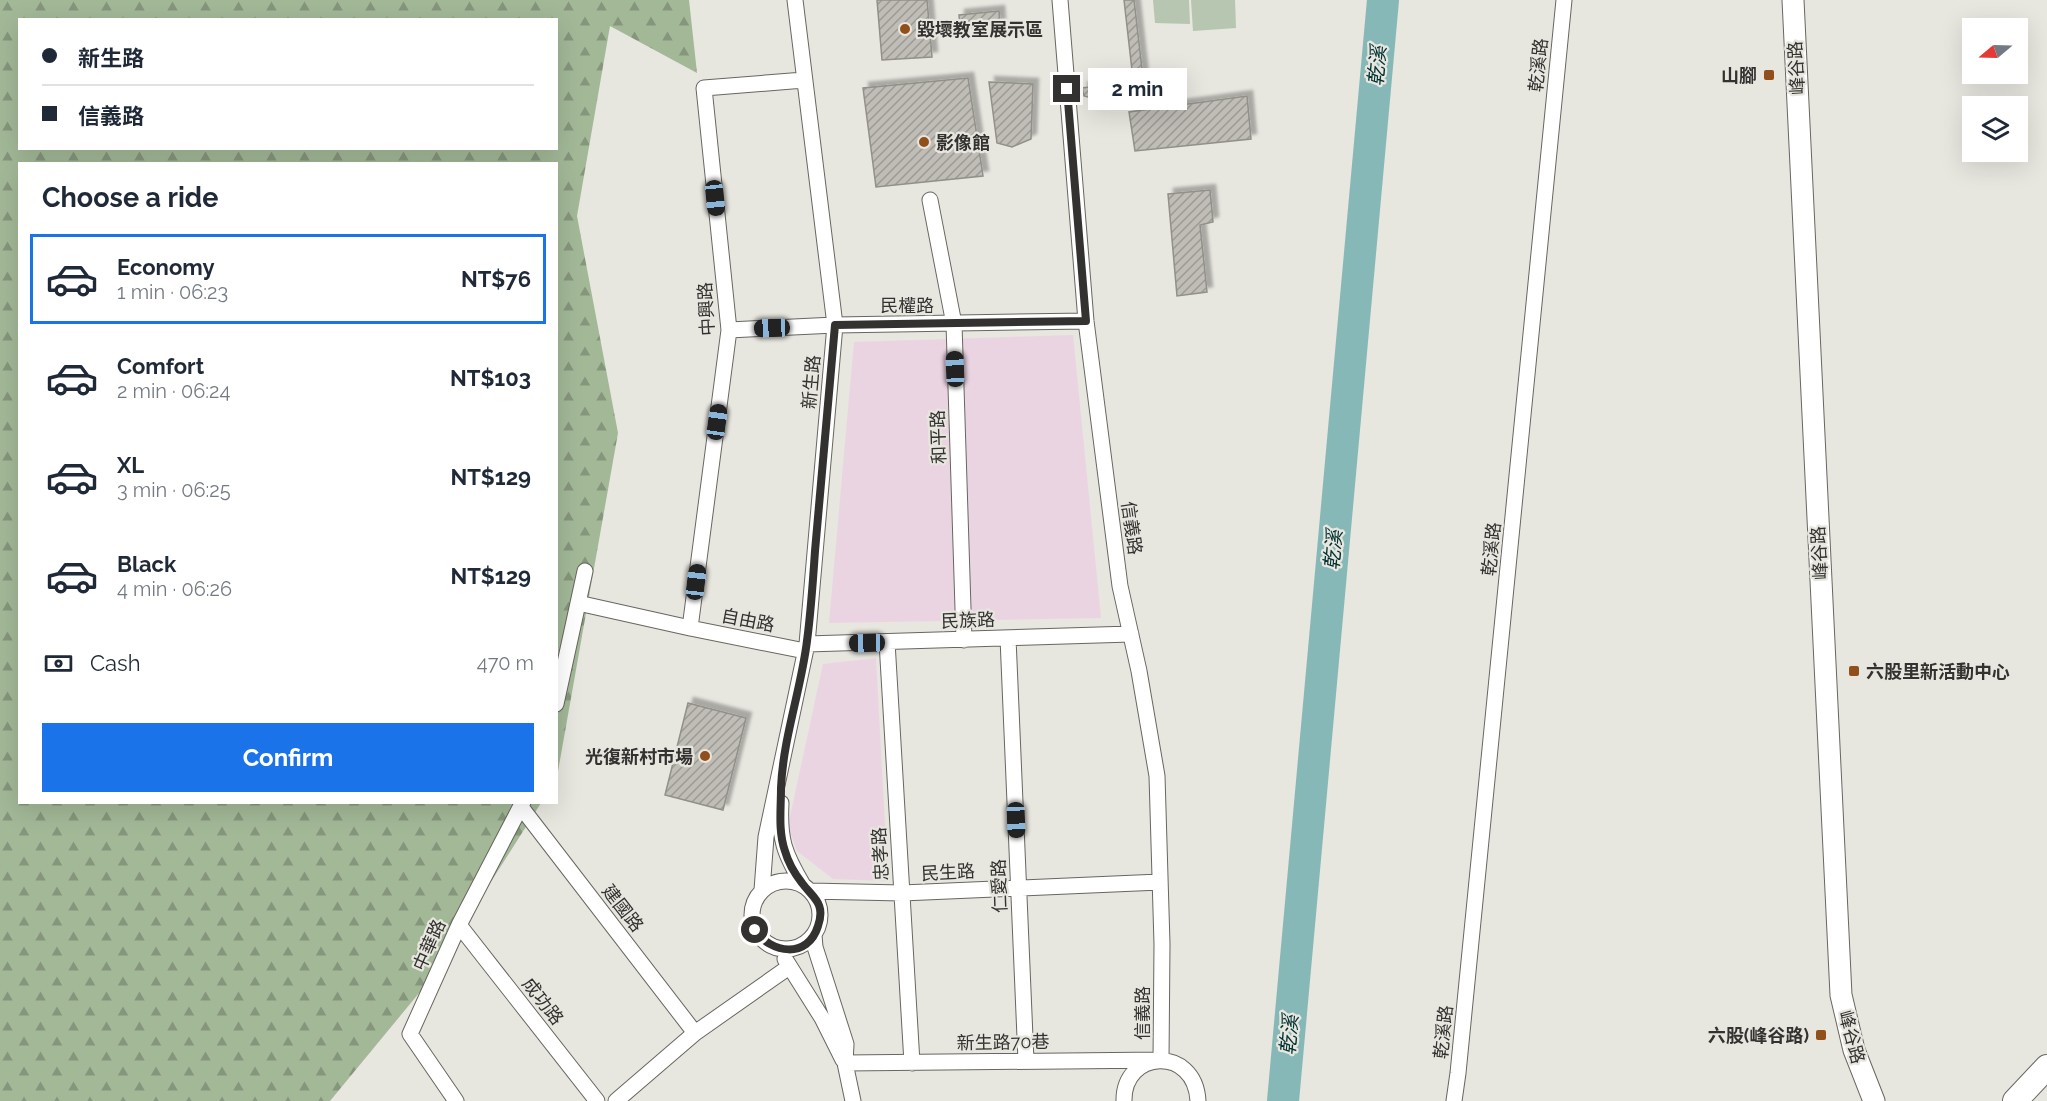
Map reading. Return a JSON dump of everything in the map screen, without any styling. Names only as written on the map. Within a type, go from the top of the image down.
[{"type":"main road","points":[[2014,1101],[2047,1067]]},
{"type":"street","name":"新生路","points":[[795,0],[835,325],[806,647],[766,837],[762,890],[755,898],[752,919],[761,939],[770,946],[780,949],[822,1018],[845,1063]]},
{"type":"street","name":"信義路","points":[[1060,0],[1086,321],[1120,586],[1139,671],[1157,776],[1161,1060]]},
{"type":"street","name":"乾溪路","points":[[1454,1101],[1564,0]]},
{"type":"street","name":"峰谷路","points":[[1793,0],[1841,995],[1854,1050],[1874,1101]]},
{"type":"street","name":"中興路","points":[[690,628],[729,330],[704,88],[804,80]]},
{"type":"street","name":"和平路","points":[[930,200],[954,324],[964,640]]},
{"type":"street","name":"民權路","points":[[729,330],[835,325],[1086,321]]},
{"type":"street","points":[[558,695],[585,571]]},
{"type":"street","name":"自由路","points":[[578,603],[690,628],[806,647]]},
{"type":"street","name":"民族路","points":[[806,647],[1131,634]]},
{"type":"street","name":"仁愛路","points":[[1008,638],[1026,1061]]},
{"type":"street","name":"忠孝路","points":[[887,642],[912,1063]]},
{"type":"street","name":"新生路","points":[[782,767],[780,823],[782,840],[790,863],[820,909],[818,927],[814,935],[815,946],[846,1044],[845,1063],[853,1101]]},
{"type":"street","name":"中華路","points":[[456,1101],[410,1034],[459,925],[522,805]]},
{"type":"street","name":"建國路","points":[[522,805],[695,1033]]},
{"type":"street","points":[[762,890],[771,883],[782,880],[806,888]]},
{"type":"street","name":"民生路","points":[[806,888],[902,893],[1160,882]]},
{"type":"street","name":"成功路","points":[[459,925],[597,1101]]},
{"type":"street","points":[[780,949],[791,950],[800,947],[814,935]]},
{"type":"street","points":[[616,1101],[695,1033],[789,967]]},
{"type":"street","name":"信義路","points":[[1124,1101],[1125,1087],[1131,1076],[1149,1062],[1161,1060],[1184,1069],[1192,1078],[1197,1090],[1198,1101]]},
{"type":"street","name":"新生路70巷","points":[[845,1063],[1161,1060]]},
{"type":"shaded area","points":[[1073,335],[1101,618],[829,623],[854,342]]},
{"type":"shaded area","points":[[876,658],[888,881],[833,879],[797,851],[788,826],[823,664]]},
{"type":"green space","points":[[0,0],[689,0],[697,73],[610,26],[577,216],[618,433],[558,771],[558,162],[18,162],[18,804],[540,804],[424,987],[330,1101],[0,1101]]},
{"type":"green space","points":[[1153,0],[1189,0],[1190,24],[1155,23]]},
{"type":"green space","points":[[1191,0],[1235,0],[1236,28],[1193,31]]},
{"type":"building","name":"毀壞教室展示區","points":[[877,0],[927,0],[932,57],[882,60]]},
{"type":"building","points":[[1124,0],[1134,0],[1143,78],[1133,79]]},
{"type":"building","points":[[999,11],[1000,24],[960,29],[959,15]]},
{"type":"building","name":"影像館","points":[[968,78],[983,176],[876,187],[863,88]]},
{"type":"building","points":[[989,82],[1033,84],[1031,139],[1012,147],[997,143]]},
{"type":"building","points":[[1112,84],[1114,93],[1110,103],[1084,96],[1082,88]]},
{"type":"building","points":[[1247,96],[1251,139],[1135,151],[1129,112]]},
{"type":"building","points":[[1210,190],[1213,222],[1200,225],[1207,292],[1177,296],[1168,194]]},
{"type":"building","name":"光復新村市場","points":[[688,703],[746,718],[723,810],[665,795]]},
{"type":"waterway","name":"乾溪","points":[[1283,1101],[1383,0]]},
{"type":"place","name":"毀壞教室展示區","points":[[905,29]]},
{"type":"place","name":"山腳","points":[[1769,75]]},
{"type":"place","name":"影像館","points":[[924,142]]},
{"type":"place","name":"六股里新活動中心","points":[[1854,671]]},
{"type":"place","name":"光復新村市場","points":[[705,756]]},
{"type":"place","name":"六股(峰谷路)","points":[[1821,1035]]},
{"type":"route","points":[[755,930],[770,946],[791,950],[808,942],[814,935],[820,918],[820,909],[816,899],[802,885],[785,852],[780,823],[782,767],[807,644],[835,325],[1086,321],[1067,89]]}]
